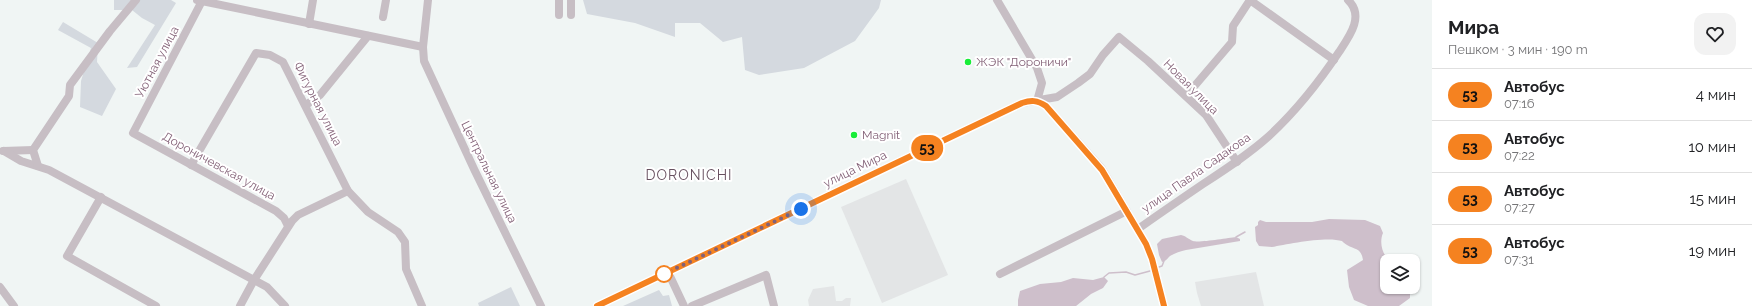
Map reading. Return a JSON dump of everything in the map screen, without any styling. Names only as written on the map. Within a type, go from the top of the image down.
[{"type":"street","points":[[33,150],[69,96],[70,85],[76,75],[136,0]]},
{"type":"street","points":[[309,24],[313,0]]},
{"type":"street","points":[[382,17],[386,0]]},
{"type":"street","name":"Центральная улица","points":[[428,0],[423,47],[426,68],[541,306]]},
{"type":"street","points":[[559,0],[559,15]]},
{"type":"street","points":[[571,0],[571,15]]},
{"type":"street","points":[[997,0],[1037,68],[1042,83],[1038,101],[1046,106],[1102,170],[1138,229],[1152,259],[1164,306]]},
{"type":"street","points":[[1186,96],[1232,42],[1233,26],[1250,0],[1334,60]]},
{"type":"street","name":"улица Павла Садакова","points":[[1138,229],[1237,162],[1269,136],[1305,98],[1334,60],[1350,35],[1355,21],[1354,8],[1348,0]]},
{"type":"street","points":[[199,1],[237,4],[309,24],[423,47]]},
{"type":"street","name":"Уютная улица","points":[[133,133],[199,1]]},
{"type":"street","points":[[306,105],[320,96],[368,36]]},
{"type":"street","name":"улица Мира","points":[[597,306],[1022,103],[1057,97],[1090,74],[1102,54],[1119,37]]},
{"type":"street","name":"Новая улица","points":[[1119,37],[1206,115],[1237,162]]},
{"type":"street","name":"Фигурная улица","points":[[191,164],[256,53],[270,55],[283,62],[348,191],[368,212],[398,232],[405,242],[406,269],[422,306]]},
{"type":"street","name":"Дороничевская улица","points":[[133,133],[276,212],[284,218],[288,226]]},
{"type":"street","points":[[2,152],[33,150]]},
{"type":"street","points":[[33,150],[38,166]]},
{"type":"street","points":[[2,152],[21,161],[49,170],[267,287],[285,306]]},
{"type":"street","points":[[240,306],[254,280],[288,226],[298,215],[348,191]]},
{"type":"street","points":[[101,198],[67,256],[156,306]]},
{"type":"street","name":"улица Павла Садакова","points":[[1000,274],[1127,211]]},
{"type":"street","points":[[668,272],[684,306]]},
{"type":"street","points":[[692,306],[766,275],[774,306]]},
{"type":"street","points":[[0,287],[14,306]]},
{"type":"shaded area","points":[[114,0],[171,0],[176,3],[137,67],[127,68],[155,25],[142,18],[132,10],[114,10]]},
{"type":"shaded area","points":[[583,0],[881,0],[879,8],[855,41],[804,68],[759,75],[745,70],[742,37],[723,42],[700,23],[675,23],[675,37],[635,23],[587,14]]},
{"type":"shaded area","points":[[63,22],[98,43],[97,62],[116,89],[102,116],[80,107],[81,81],[91,48],[58,30]]},
{"type":"shaded area","points":[[906,179],[948,275],[882,303],[841,207]]},
{"type":"shaded area","points":[[1329,219],[1365,220],[1380,226],[1383,233],[1381,244],[1384,254],[1380,254],[1380,294],[1410,294],[1410,298],[1399,306],[1368,306],[1354,300],[1349,287],[1347,270],[1363,260],[1359,251],[1346,245],[1342,241],[1327,239],[1297,242],[1272,247],[1259,246],[1256,241],[1255,227],[1258,225],[1260,220],[1266,222],[1312,222]]},
{"type":"shaded area","points":[[1181,235],[1193,241],[1207,241],[1236,237],[1240,239],[1240,241],[1182,251],[1170,256],[1162,262],[1157,244],[1162,239]]},
{"type":"shaded area","points":[[1256,272],[1264,306],[1201,306],[1195,282]]},
{"type":"shaded area","points":[[1104,277],[1108,281],[1103,288],[1091,294],[1076,306],[1018,306],[1020,291],[1040,284],[1061,282],[1073,278],[1093,280]]},
{"type":"shaded area","points":[[834,286],[836,301],[851,298],[850,306],[809,306],[808,300],[813,289]]},
{"type":"shaded area","points":[[511,287],[520,306],[479,306],[478,303]]},
{"type":"shaded area","points":[[659,290],[663,296],[669,295],[672,306],[623,306]]},
{"type":"waterway","points":[[1236,237],[1245,232]]},
{"type":"waterway","points":[[1159,267],[1162,266],[1164,261]]},
{"type":"waterway","points":[[1104,277],[1109,273],[1126,272],[1135,275],[1150,271]]},
{"type":"bus line","name":"53","points":[[597,306],[1022,103],[1032,100],[1038,101],[1046,106],[1102,170],[1146,244],[1152,259],[1164,306]]},
{"type":"place","name":"ЖЭК \"Дороничи\"","points":[[968,62]]},
{"type":"place","name":"Magnit","points":[[854,135]]},
{"type":"district","name":"DORONICHI","points":[[689,175]]},
{"type":"route","points":[[664,274],[801,209]]}]
